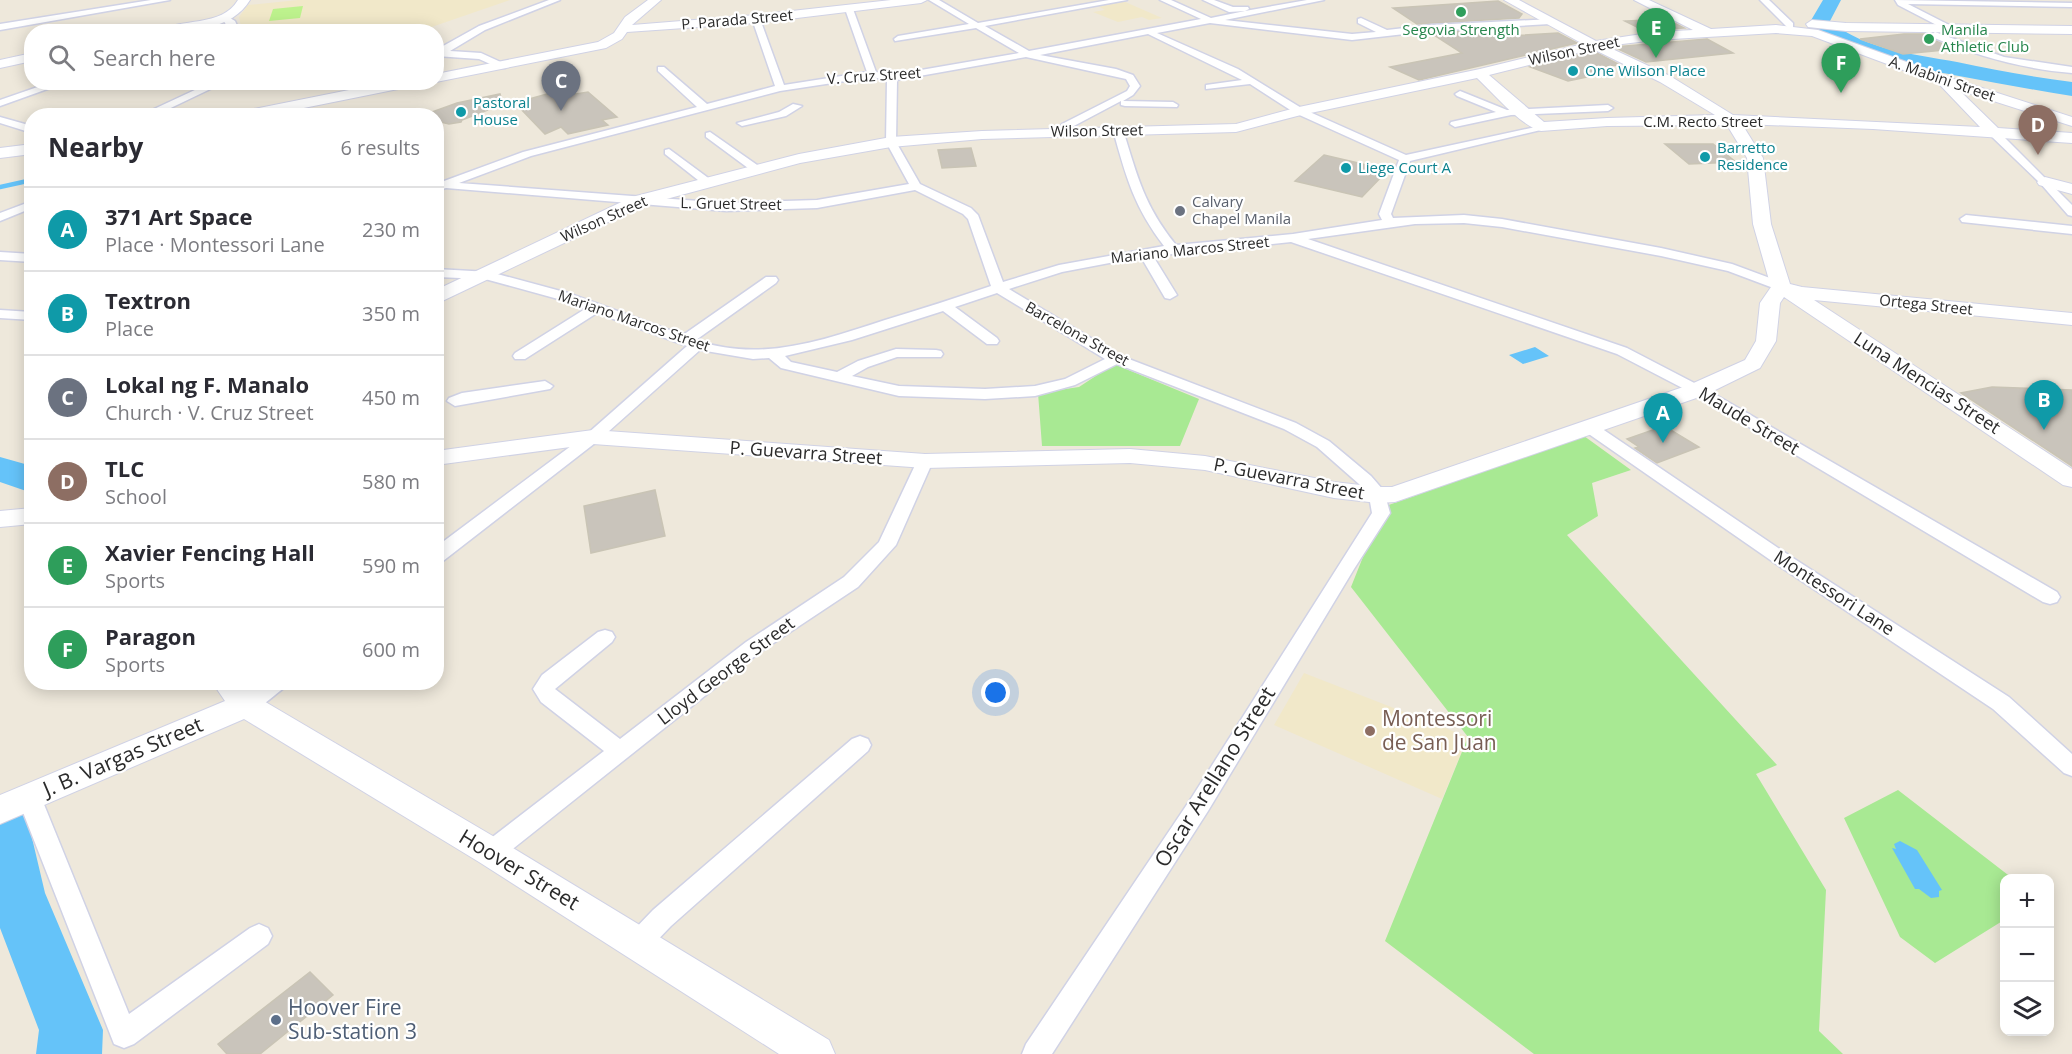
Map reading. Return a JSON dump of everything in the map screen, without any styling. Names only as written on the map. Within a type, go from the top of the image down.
[{"type":"main road","points":[[197,24],[225,17],[236,11],[244,0]]},
{"type":"main road","points":[[444,77],[595,47],[611,41],[624,29],[628,20],[655,0]]},
{"type":"main road","name":"P. Parada Street","points":[[624,29],[756,19],[921,0]]},
{"type":"main road","points":[[1510,0],[1594,45],[1665,79],[1708,104],[1733,122],[1755,158],[1764,234],[1781,287]]},
{"type":"main road","points":[[1640,0],[1707,32]]},
{"type":"main road","name":"Wilson Street","points":[[1776,29],[1790,25],[1815,28]]},
{"type":"main road","name":"Wilson Street","points":[[444,294],[638,201],[756,169],[891,142],[1063,131],[1236,128],[1299,111],[1480,73],[1594,45],[1707,32],[1837,27],[2072,30]]},
{"type":"main road","name":"A. Mabini Street","points":[[1815,28],[1943,80],[2072,122]]},
{"type":"main road","points":[[0,64],[24,59]]},
{"type":"main road","points":[[1480,73],[1514,112],[1541,127]]},
{"type":"main road","points":[[1943,80],[1993,132]]},
{"type":"main road","points":[[272,108],[347,90]]},
{"type":"main road","name":"C.M. Recto Street","points":[[1541,127],[1640,121],[1853,124],[2072,138]]},
{"type":"main road","points":[[0,153],[24,150]]},
{"type":"main road","points":[[2045,183],[2072,189]]},
{"type":"main road","name":"Ortega Street","points":[[1781,287],[1800,292],[2072,319]]},
{"type":"main road","name":"P. Guevarra Street","points":[[444,457],[594,437],[925,461],[1130,456],[1205,463],[1334,490],[1378,495],[1395,494],[1697,390],[1753,364],[1766,341],[1770,303],[1781,287]]},
{"type":"main road","name":"Luna Mencias Street","points":[[1781,287],[2072,480]]},
{"type":"main road","points":[[0,519],[24,517]]},
{"type":"main road","name":"J. B. Vargas Street","points":[[16,803],[236,694]]},
{"type":"main road","name":"Hoover Street","points":[[236,694],[815,1054]]},
{"type":"street","points":[[0,27],[166,0]]},
{"type":"street","points":[[444,50],[481,27],[556,0]]},
{"type":"street","points":[[933,0],[1029,55],[1116,72],[1130,77],[1135,86],[1130,93],[1066,126],[1063,131]]},
{"type":"street","points":[[898,39],[1123,0]]},
{"type":"street","points":[[1164,0],[1212,21],[1342,36],[1364,37],[1386,33],[1550,21]]},
{"type":"street","points":[[1207,0],[1232,10],[1274,2]]},
{"type":"street","name":"V. Cruz Street","points":[[444,184],[527,154],[780,88],[872,74],[892,78],[1151,33],[1317,0]]},
{"type":"street","points":[[1764,0],[1790,25]]},
{"type":"street","points":[[1897,1],[2071,2]]},
{"type":"street","points":[[1897,1],[1950,29]]},
{"type":"street","points":[[849,9],[872,74]]},
{"type":"street","points":[[225,17],[232,24]]},
{"type":"street","points":[[756,19],[780,88]]},
{"type":"street","points":[[1360,21],[1386,33]]},
{"type":"street","points":[[1335,24],[1325,25],[1342,36]]},
{"type":"street","points":[[1151,33],[1252,81],[1299,111],[1405,159],[1386,214],[1389,222]]},
{"type":"street","points":[[1935,35],[1970,51],[1990,57],[2072,70]]},
{"type":"street","points":[[1146,45],[1167,40]]},
{"type":"street","points":[[444,53],[481,56],[502,66]]},
{"type":"street","points":[[660,69],[678,82],[693,98],[709,108]]},
{"type":"street","points":[[892,78],[891,142],[916,186],[967,211],[974,218],[999,289]]},
{"type":"street","points":[[1209,87],[1252,81]]},
{"type":"street","points":[[0,103],[39,90]]},
{"type":"street","points":[[162,108],[203,90]]},
{"type":"street","points":[[1460,94],[1514,112]]},
{"type":"street","points":[[732,101],[762,117]]},
{"type":"street","points":[[1125,103],[1173,105]]},
{"type":"street","points":[[741,123],[782,114],[797,106]]},
{"type":"street","points":[[1455,124],[1514,112],[1608,108]]},
{"type":"street","points":[[0,120],[24,128]]},
{"type":"street","name":"C.M. Recto Street","points":[[1405,159],[1541,127]]},
{"type":"street","points":[[1118,130],[1135,189],[1151,221],[1173,249]]},
{"type":"street","points":[[1993,132],[2072,212]]},
{"type":"street","points":[[710,135],[756,169]]},
{"type":"street","points":[[669,152],[707,182]]},
{"type":"street","name":"L. Gruet Street","points":[[444,186],[726,207],[817,204],[916,186]]},
{"type":"street","points":[[0,217],[24,207]]},
{"type":"street","name":"Mariano Marcos Street","points":[[444,273],[485,275],[563,296],[691,342],[727,352],[774,355],[847,337],[1059,269],[1173,249],[1293,238],[1389,222],[1464,219],[1502,223],[1707,262],[1755,275],[1781,287]]},
{"type":"street","points":[[1966,219],[2072,230]]},
{"type":"street","name":"Maude Street","points":[[1293,238],[1622,351],[1697,390],[2050,597]]},
{"type":"street","points":[[1145,254],[1170,295]]},
{"type":"street","points":[[0,256],[24,258]]},
{"type":"street","points":[[444,551],[594,437],[691,342],[771,280]]},
{"type":"street","name":"Barcelona Street","points":[[999,289],[1116,359],[1290,426],[1323,444],[1343,459],[1378,495]]},
{"type":"street","points":[[945,306],[993,341]]},
{"type":"street","points":[[520,356],[595,308]]},
{"type":"street","points":[[0,314],[24,316]]},
{"type":"street","points":[[837,378],[863,364],[896,353],[936,354]]},
{"type":"street","points":[[774,355],[786,365],[899,391],[985,394],[1025,391],[1070,382],[1116,359]]},
{"type":"street","points":[[454,401],[545,387]]},
{"type":"street","name":"Montessori Lane","points":[[1589,427],[1786,562],[2001,703],[2072,767]]},
{"type":"street","name":"Lloyd George Street","points":[[492,852],[753,647],[851,582],[887,545],[925,461]]},
{"type":"street","name":"Oscar Arellano Street","points":[[1036,1054],[1200,804],[1381,513],[1378,495]]},
{"type":"street","points":[[605,637],[549,681],[544,689],[548,696],[620,751]]},
{"type":"street","points":[[637,944],[662,918],[860,745]]},
{"type":"street","points":[[16,803],[124,1034],[259,936]]},
{"type":"shaded area","points":[[298,0],[510,0],[440,24],[240,24],[239,17],[248,5]]},
{"type":"shaded area","points":[[1123,1],[1162,18],[1149,20],[1142,17],[1118,22],[1093,12],[1105,10],[1098,6]]},
{"type":"shaded area","name":"Montessori de San Juan","points":[[1304,673],[1468,737],[1442,799],[1274,725]]},
{"type":"green space","points":[[303,6],[300,18],[269,21],[273,9]]},
{"type":"green space","points":[[1114,364],[1199,399],[1180,446],[1042,446],[1038,393],[1079,387]]},
{"type":"green space","points":[[1584,436],[1631,470],[1592,483],[1598,516],[1567,535],[1777,765],[1756,774],[1826,890],[1819,1031],[1843,1054],[1534,1054],[1385,941],[1468,737],[1351,587],[1383,507]]},
{"type":"green space","points":[[1898,790],[2007,874],[2000,874],[2000,922],[1935,963],[1900,937],[1844,818]]},
{"type":"water","points":[[1535,347],[1549,356],[1523,364],[1509,355]]},
{"type":"water","points":[[1900,841],[1917,850],[1942,890],[1939,891],[1939,897],[1931,898],[1919,889],[1915,889],[1892,848],[1896,849],[1894,844]]},
{"type":"building","points":[[1498,1],[1522,14],[1519,18],[1417,24],[1393,8]]},
{"type":"building","points":[[1666,19],[1684,28],[1645,31],[1625,21]]},
{"type":"building","points":[[1512,28],[1508,36],[1558,33],[1577,43],[1419,80],[1390,67],[1462,53],[1431,33]]},
{"type":"building","points":[[1927,34],[1931,39],[1955,49],[1903,54],[1860,39]]},
{"type":"building","points":[[1707,39],[1733,53],[1646,62],[1614,47]]},
{"type":"building","name":"One Wilson Place","points":[[1593,51],[1620,65],[1598,67],[1611,72],[1568,81],[1530,67]]},
{"type":"building","points":[[573,92],[576,94],[588,92],[617,117],[602,120],[608,125],[568,134],[561,127],[545,134],[515,103],[547,94]]},
{"type":"building","name":"Pastoral House","points":[[500,94],[503,104],[461,122],[444,123],[443,108]]},
{"type":"building","name":"Barretto Residence","points":[[1665,144],[1713,144],[1736,162],[1689,164]]},
{"type":"building","points":[[971,148],[976,166],[942,168],[938,150]]},
{"type":"building","points":[[1324,155],[1388,170],[1362,197],[1295,181]]},
{"type":"building","points":[[1992,387],[2072,390],[2072,466],[1961,393]]},
{"type":"building","points":[[1664,426],[1699,447],[1657,463],[1635,448],[1639,447],[1627,439]]},
{"type":"building","points":[[655,490],[665,536],[591,553],[584,506]]},
{"type":"building","name":"Hoover Fire Sub-station 3","points":[[310,972],[333,995],[260,1054],[227,1054],[218,1044]]},
{"type":"waterway","points":[[1832,0],[1820,22],[1832,33],[1865,48],[1924,63],[2072,89]]},
{"type":"waterway","points":[[0,187],[24,182]]},
{"type":"waterway","points":[[0,469],[24,476]]},
{"type":"waterway","points":[[0,821],[16,893],[71,1030],[69,1054]]},
{"type":"place","name":"Segovia Strength","points":[[1461,12]]},
{"type":"place","name":"Manila Athletic Club","points":[[1929,39]]},
{"type":"place","name":"Xavier Fencing Hall","points":[[1656,58]]},
{"type":"place","name":"One Wilson Place","points":[[1573,71]]},
{"type":"place","name":"Paragon","points":[[1841,93]]},
{"type":"place","name":"Lokal ng F. Manalo","points":[[561,111]]},
{"type":"place","name":"Pastoral House","points":[[461,112]]},
{"type":"place","name":"TLC","points":[[2038,155]]},
{"type":"place","name":"Barretto Residence","points":[[1705,157]]},
{"type":"place","name":"Liege Court A","points":[[1346,168]]},
{"type":"place","name":"Calvary Chapel Manila","points":[[1180,211]]},
{"type":"place","name":"Textron","points":[[2044,430]]},
{"type":"place","name":"371 Art Space","points":[[1663,443]]},
{"type":"place","name":"Montessori de San Juan","points":[[1370,731]]},
{"type":"place","name":"Hoover Fire Sub-station 3","points":[[276,1020]]}]
